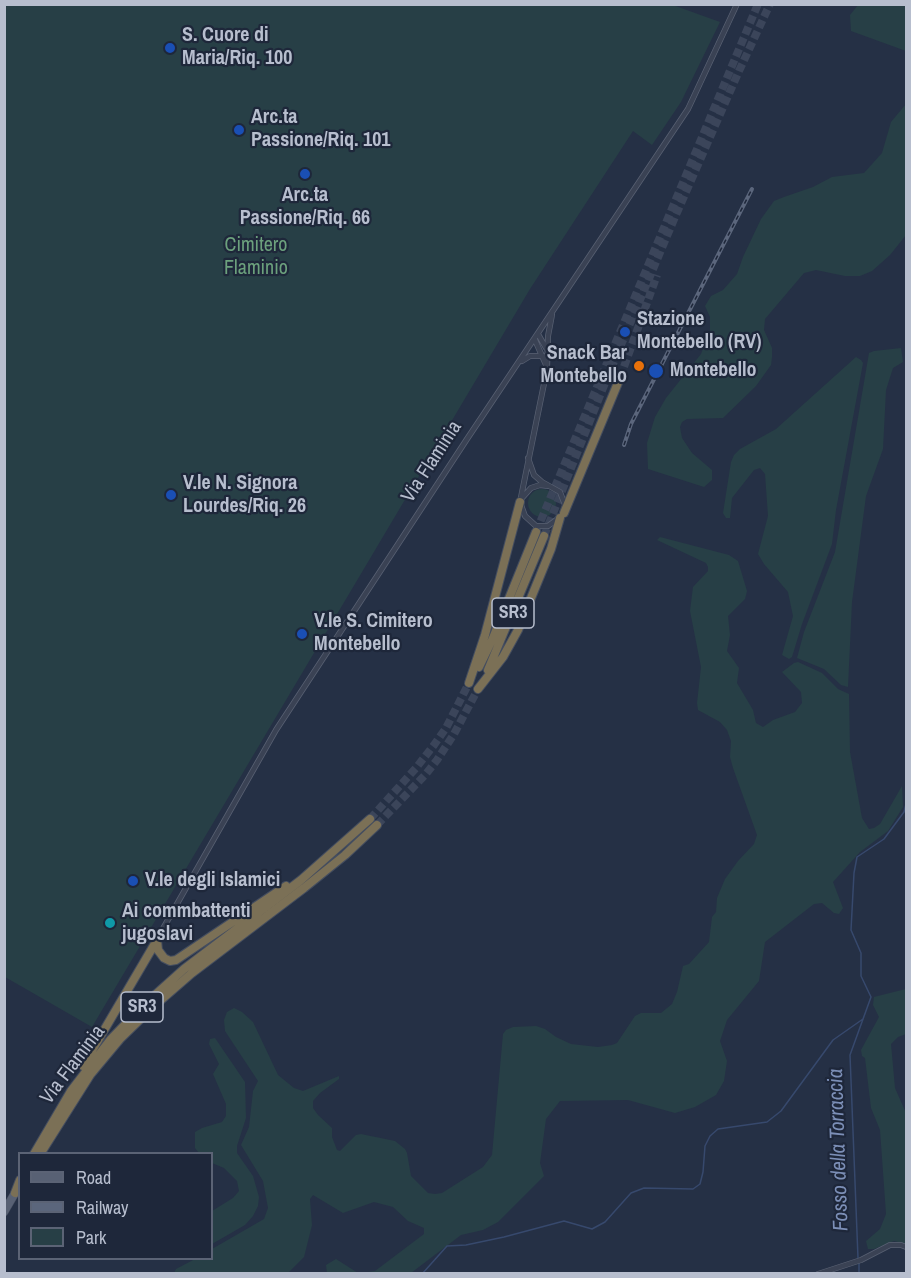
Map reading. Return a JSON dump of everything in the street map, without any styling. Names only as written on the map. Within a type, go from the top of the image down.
[{"type":"highway","points":[[562,515],[620,378]]},
{"type":"highway","name":"SR3","points":[[520,502],[488,626],[469,683],[493,638],[540,534],[497,651],[478,689],[503,657],[518,630],[551,549],[562,515]]},
{"type":"highway","name":"Via Flaminia","points":[[35,1152],[71,1090],[111,1039],[145,1004],[184,969],[373,822],[337,861],[192,973],[120,1039],[90,1075],[41,1152]]},
{"type":"highway","points":[[157,940],[158,950],[164,957],[170,961],[176,960],[282,887],[301,880]]},
{"type":"highway","points":[[71,1090],[157,940]]},
{"type":"main road","points":[[4,1212],[17,1190]]},
{"type":"street","name":"Via Flaminia","points":[[157,940],[276,730],[688,109],[737,4]]},
{"type":"street","points":[[528,458],[534,475],[557,489],[563,498],[562,515],[548,526],[536,526],[525,516],[520,502],[528,458],[547,369],[552,312]]},
{"type":"street","points":[[536,337],[547,350]]},
{"type":"street","points":[[536,337],[547,369]]},
{"type":"street","points":[[518,365],[530,356],[543,356]]},
{"type":"street","points":[[520,502],[531,488],[540,485],[550,486]]},
{"type":"street","points":[[4,1200],[17,1190]]},
{"type":"street","points":[[818,1274],[861,1260],[890,1245],[906,1247]]},
{"type":"green space","name":"Cimitero Flaminio","points":[[670,4],[720,22],[681,102],[652,145],[633,131],[530,289],[92,1027],[5,977],[5,5]]},
{"type":"green space","points":[[858,5],[906,5],[906,51],[851,31],[850,15]]},
{"type":"green space","points":[[906,104],[906,235],[890,255],[872,271],[860,276],[845,276],[816,270],[804,273],[765,319],[764,330],[772,348],[771,365],[756,386],[723,418],[687,419],[682,422],[680,427],[682,438],[692,453],[712,470],[712,480],[704,487],[648,469],[647,443],[655,417],[666,398],[701,354],[710,330],[710,317],[705,306],[711,296],[723,290],[737,274],[761,219],[774,201],[813,187],[832,177],[864,173],[882,153],[891,122]]},
{"type":"green space","points":[[901,348],[903,362],[893,368],[886,390],[883,449],[866,496],[852,602],[848,687],[841,685],[824,669],[797,658],[804,632],[835,552],[869,353]]},
{"type":"green space","points":[[856,357],[863,363],[832,544],[792,657],[789,659],[782,655],[793,616],[788,592],[758,554],[768,516],[765,474],[760,468],[754,470],[732,498],[730,518],[726,518],[723,513],[731,462],[740,449],[776,429]]},
{"type":"green space","points":[[542,489],[552,493],[556,503],[552,513],[542,517],[532,513],[528,503],[532,493]]},
{"type":"green space","points":[[660,537],[729,555],[738,561],[747,591],[745,599],[728,616],[730,635],[727,651],[739,668],[737,683],[753,710],[756,723],[763,727],[773,720],[795,712],[802,703],[801,692],[782,672],[798,662],[822,673],[838,689],[849,694],[850,752],[862,818],[869,829],[880,824],[902,786],[903,807],[888,831],[860,852],[833,882],[843,908],[839,914],[834,913],[822,903],[814,904],[765,942],[759,981],[727,1020],[720,1041],[727,1061],[724,1081],[716,1095],[695,1107],[675,1113],[628,1100],[560,1101],[546,1119],[540,1163],[544,1176],[498,1222],[483,1230],[461,1235],[411,1273],[361,1273],[375,1271],[424,1234],[424,1228],[408,1221],[393,1207],[374,1202],[343,1213],[313,1195],[310,1199],[312,1225],[304,1257],[288,1273],[174,1273],[176,1269],[193,1260],[213,1260],[213,1248],[264,1219],[268,1208],[263,1181],[241,1145],[249,1127],[253,1091],[258,1081],[225,1031],[224,1020],[227,1012],[234,1008],[253,1022],[278,1075],[294,1088],[303,1091],[339,1076],[339,1079],[313,1101],[313,1108],[332,1128],[332,1137],[337,1150],[340,1151],[356,1135],[361,1134],[395,1141],[407,1153],[411,1176],[428,1193],[435,1194],[442,1193],[483,1167],[492,1155],[503,1034],[506,1030],[513,1027],[536,1026],[571,1044],[598,1047],[612,1045],[617,1043],[635,1016],[641,1013],[661,1013],[672,1004],[683,966],[689,964],[709,942],[712,917],[716,912],[717,898],[725,879],[754,844],[757,835],[733,768],[730,757],[731,741],[727,730],[720,722],[698,710],[701,667],[690,611],[693,587],[708,571],[708,567],[706,563],[657,540]]},
{"type":"green space","points":[[906,989],[906,1034],[898,1037],[891,1044],[895,1088],[906,1113],[906,1244],[894,1241],[868,1249],[866,1241],[880,1229],[886,1214],[880,1130],[871,1108],[865,1058],[861,1050],[879,1017],[873,1005],[874,997]]},
{"type":"green space","points":[[215,1038],[245,1082],[246,1118],[237,1153],[253,1176],[259,1197],[253,1216],[245,1225],[213,1243],[213,1210],[233,1198],[239,1191],[237,1181],[224,1168],[213,1163],[213,1152],[198,1152],[195,1148],[195,1132],[222,1122],[226,1116],[226,1104],[213,1074],[219,1064],[209,1044],[210,1039]]},
{"type":"green space","points":[[336,1259],[358,1273],[327,1273],[326,1265]]},
{"type":"waterway","name":"Fosso della Torraccia","points":[[858,1258],[850,1055],[871,997],[861,976],[861,953],[851,930],[854,873],[857,857],[884,839],[904,812],[906,804]]},
{"type":"waterway","points":[[422,1274],[447,1246],[466,1245],[504,1237],[564,1221],[592,1229],[605,1222],[631,1193],[644,1188],[693,1189],[700,1184],[705,1146],[710,1136],[718,1129],[767,1122],[781,1111],[833,1040],[863,1019]]},
{"type":"waterway","name":"Fosso della Torraccia","points":[[859,1262],[859,1274]]},
{"type":"tunnel","points":[[536,532],[758,4]]},
{"type":"tunnel","points":[[544,536],[675,217],[770,4]]},
{"type":"tunnel","points":[[620,378],[657,275]]},
{"type":"tunnel","points":[[370,819],[434,745],[446,728],[469,683]]},
{"type":"tunnel","points":[[377,825],[437,760],[478,689]]},
{"type":"railway","points":[[624,445],[631,424],[752,189]]},
{"type":"place","name":"S. Cuore di Maria/Riq. 100","points":[[170,48]]},
{"type":"place","name":"Arc.ta Passione/Riq. 101","points":[[239,130]]},
{"type":"place","name":"Arc.ta Passione/Riq. 66","points":[[305,174]]},
{"type":"place","name":"Stazione Montebello (RV)","points":[[625,332]]},
{"type":"place","name":"Snack Bar Montebello","points":[[639,366]]},
{"type":"place","name":"Montebello","points":[[656,371]]},
{"type":"place","name":"V.le N. Signora Lourdes/Riq. 26","points":[[171,495]]},
{"type":"place","name":"V.le S. Cimitero Montebello","points":[[302,634]]},
{"type":"place","name":"V.le degli Islamici","points":[[133,881]]},
{"type":"place","name":"Ai commbattenti jugoslavi","points":[[110,923]]}]
